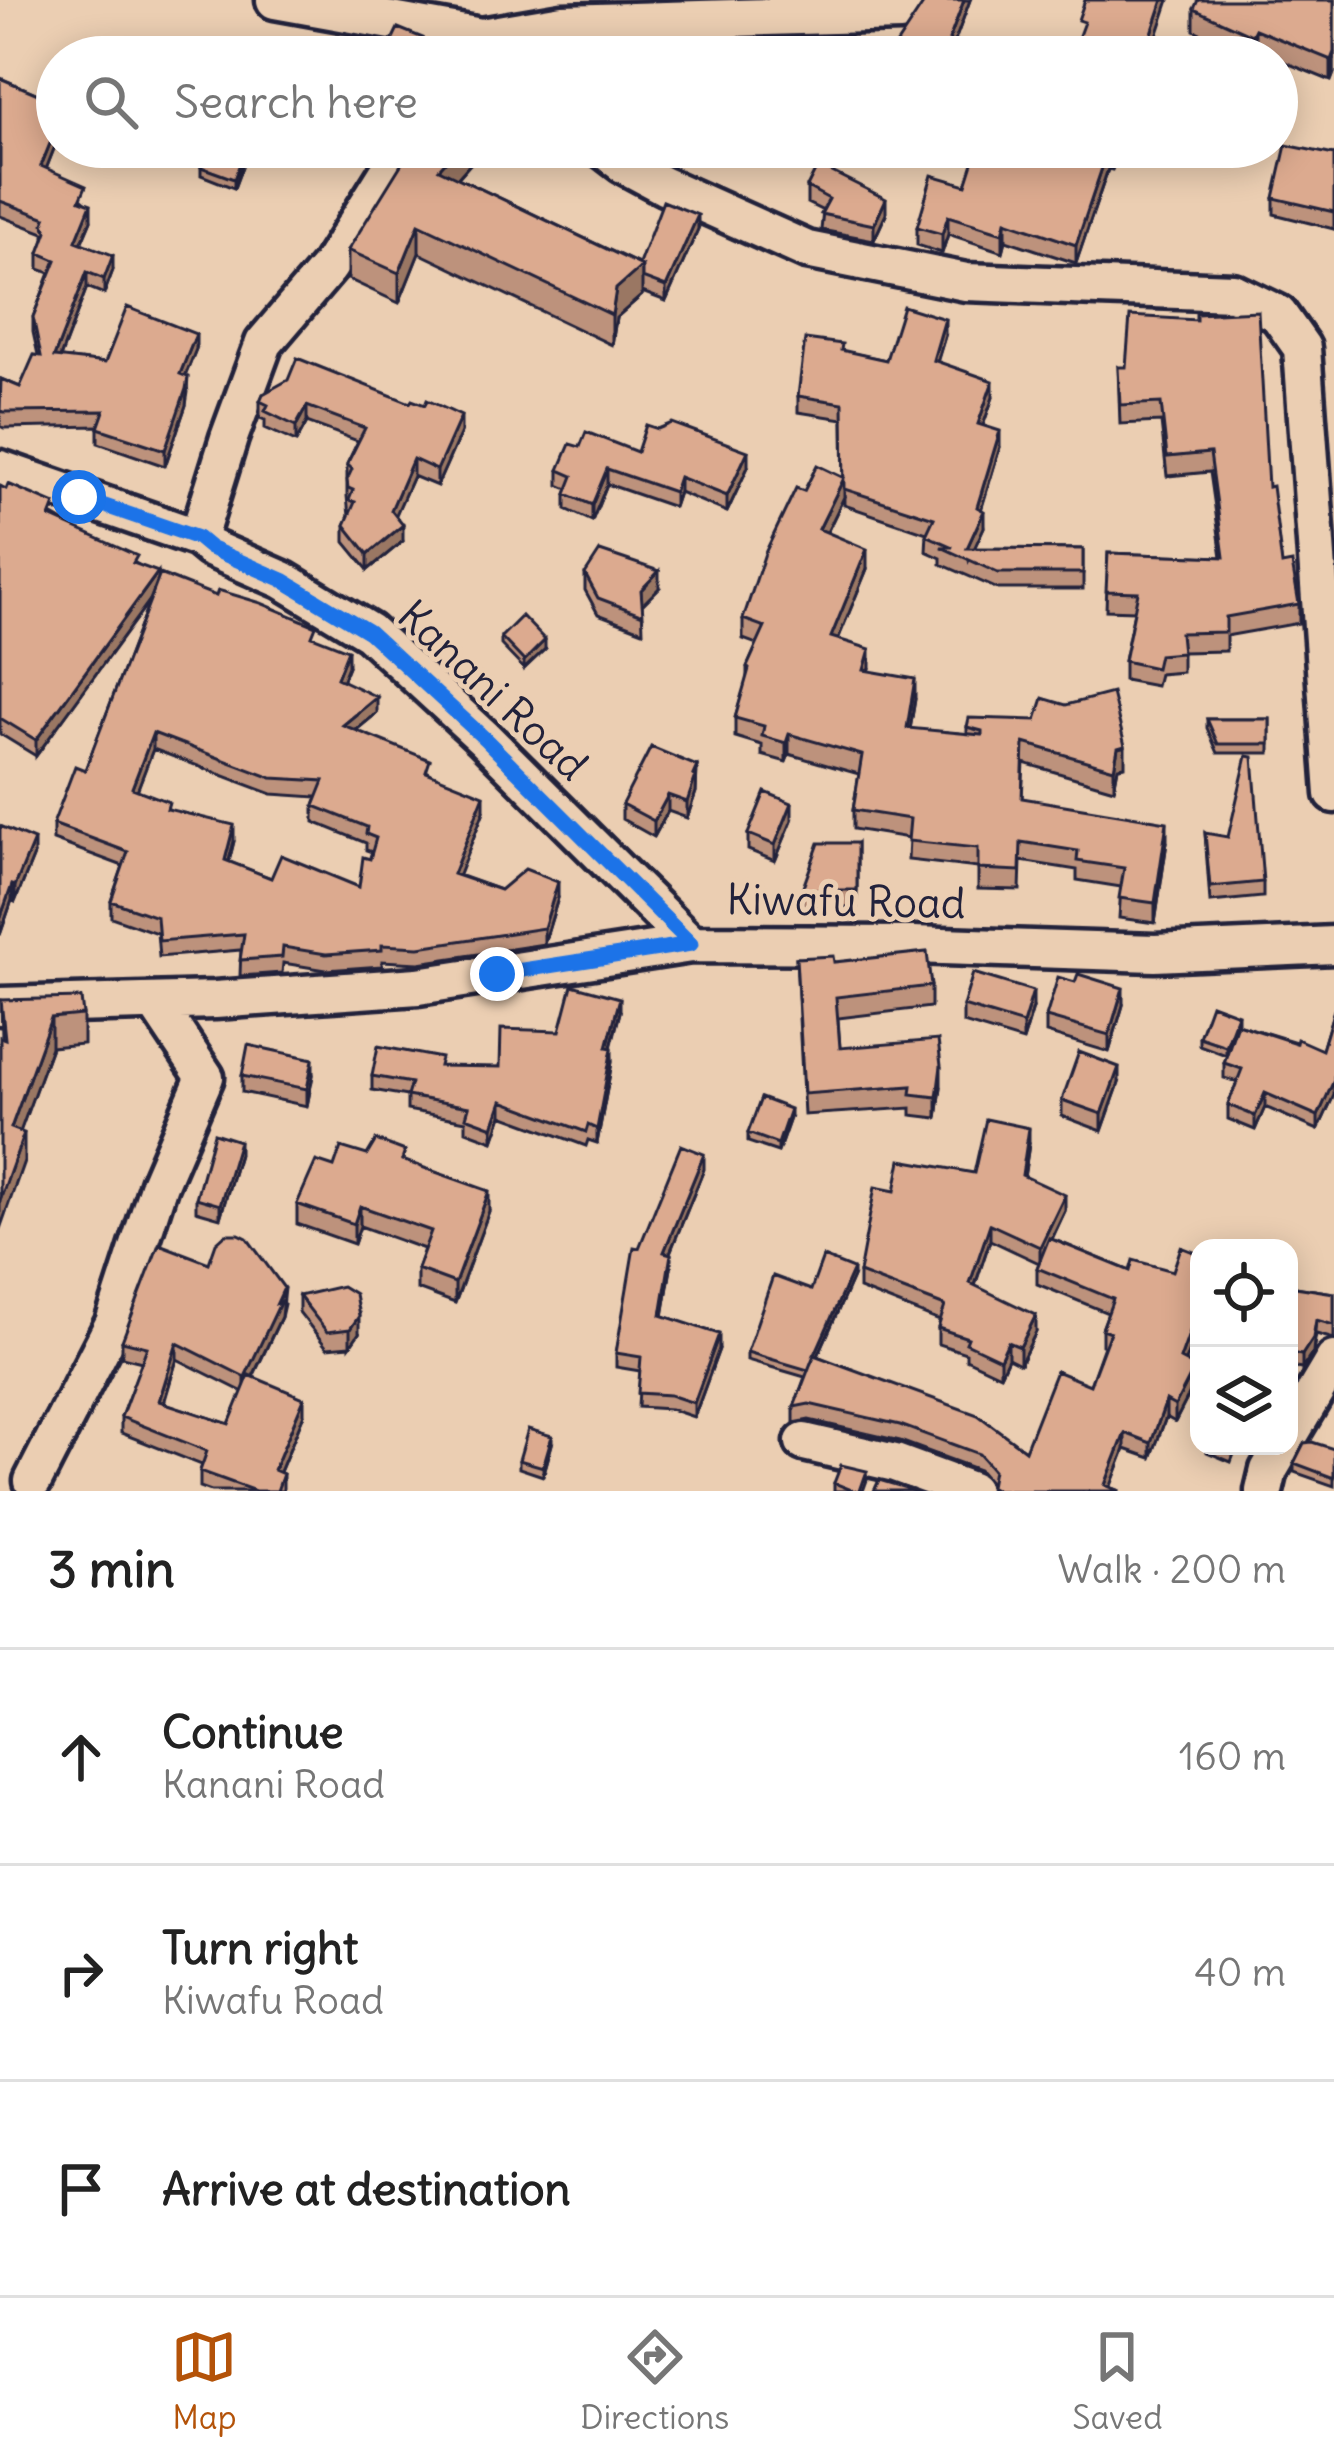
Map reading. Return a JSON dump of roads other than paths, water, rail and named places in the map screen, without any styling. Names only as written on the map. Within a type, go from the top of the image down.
[{"type":"street","points":[[275,0],[425,36]]},
{"type":"street","points":[[524,36],[562,23],[900,13],[912,0]]},
{"type":"street","points":[[198,538],[264,343],[329,266],[391,168]]},
{"type":"street","points":[[630,168],[807,250],[966,282],[1233,292],[1278,314],[1302,348],[1334,794]]},
{"type":"street","name":"Kanani Road","points":[[0,470],[198,538],[210,548],[283,580],[369,632],[484,738],[691,944]]},
{"type":"street","name":"Kiwafu Road","points":[[0,1006],[418,986],[691,944],[1155,953],[1334,945]]},
{"type":"street","points":[[32,1481],[114,1323],[160,1184],[205,1077],[155,1002]]},
{"type":"street","points":[[1298,1421],[1334,1360]]},
{"type":"street","points":[[804,1442],[895,1463],[971,1491]]},
{"type":"street","points":[[1264,1491],[1278,1455]]}]
